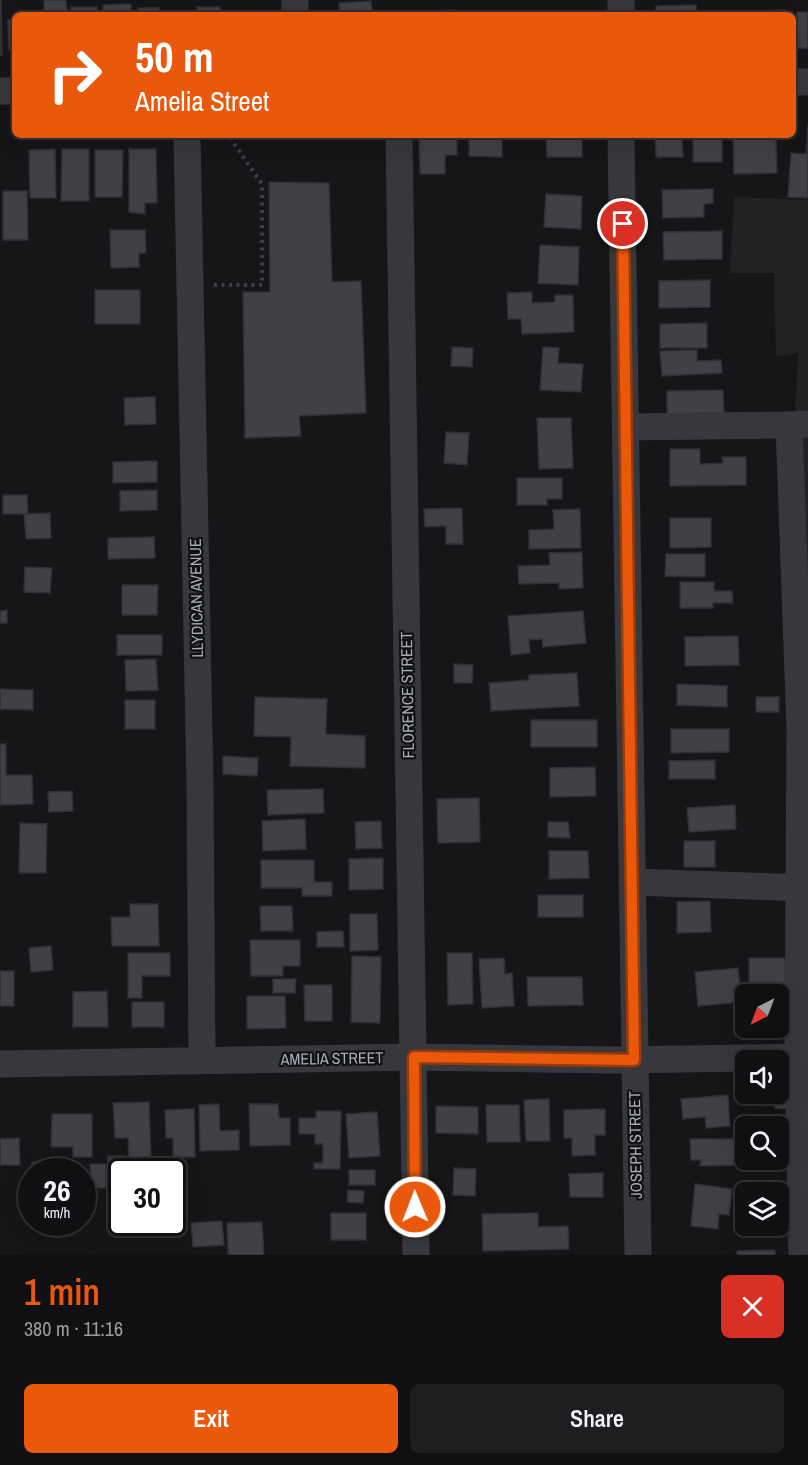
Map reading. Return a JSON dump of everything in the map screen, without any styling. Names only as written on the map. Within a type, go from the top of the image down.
[{"type":"street","name":"LLYDICAN AVENUE","points":[[187,138],[200,784],[202,1060]]},
{"type":"street","name":"FLORENCE STREET","points":[[399,138],[416,1255]]},
{"type":"street","name":"JOSEPH STREET","points":[[621,138],[638,1255]]},
{"type":"street","points":[[626,427],[799,424],[804,728],[802,1255]]},
{"type":"street","points":[[632,882],[804,888]]},
{"type":"street","name":"AMELIA STREET","points":[[0,1064],[414,1057],[634,1060],[803,1057]]},
{"type":"path","points":[[211,285],[262,285],[262,184],[230,138]]},
{"type":"shaded area","points":[[734,197],[808,200],[808,1031],[794,433],[798,353],[776,356],[774,273],[730,273]]},
{"type":"building","points":[[1,0],[2,55],[0,55]]},
{"type":"building","points":[[44,0],[66,0],[67,12],[44,12]]},
{"type":"building","points":[[371,1],[372,12],[340,12],[339,3]]},
{"type":"building","points":[[131,4],[131,12],[103,12],[103,5]]},
{"type":"building","points":[[696,5],[696,12],[656,12],[656,6]]},
{"type":"building","points":[[71,7],[97,7],[98,12],[71,12]]},
{"type":"building","points":[[197,7],[220,7],[221,12],[197,12]]},
{"type":"building","points":[[138,8],[159,8],[159,12],[138,12]]},
{"type":"building","points":[[455,10],[455,12],[427,12]]},
{"type":"building","points":[[785,10],[785,12],[762,12]]},
{"type":"building","points":[[797,12],[808,12],[808,48],[798,48]]},
{"type":"building","points":[[12,19],[12,50],[9,50],[8,20]]},
{"type":"building","points":[[808,125],[808,198],[788,197],[791,153],[806,154]]},
{"type":"building","points":[[419,138],[457,138],[457,155],[445,155],[445,174],[420,174]]},
{"type":"building","points":[[469,138],[502,138],[502,157],[469,156]]},
{"type":"building","points":[[546,138],[582,138],[582,157],[547,157]]},
{"type":"building","points":[[655,138],[682,138],[683,157],[656,157]]},
{"type":"building","points":[[693,138],[722,138],[722,162],[693,162]]},
{"type":"building","points":[[733,138],[776,138],[777,173],[734,174]]},
{"type":"building","points":[[55,149],[56,198],[30,198],[29,150]]},
{"type":"building","points":[[62,149],[89,149],[89,201],[61,201]]},
{"type":"building","points":[[129,149],[156,149],[157,203],[145,203],[145,214],[129,212]]},
{"type":"building","points":[[95,150],[123,150],[122,197],[95,197]]},
{"type":"building","points":[[269,182],[329,183],[332,282],[361,281],[366,413],[299,416],[301,436],[245,438],[243,292],[270,292]]},
{"type":"building","points":[[713,189],[713,203],[704,204],[704,217],[663,218],[662,190]]},
{"type":"building","points":[[3,191],[27,191],[28,240],[3,240]]},
{"type":"building","points":[[546,194],[582,196],[581,229],[544,227]]},
{"type":"building","points":[[110,230],[145,230],[146,253],[139,253],[139,267],[111,268]]},
{"type":"building","points":[[722,231],[722,259],[664,260],[663,232]]},
{"type":"building","points":[[540,245],[579,247],[578,285],[538,283]]},
{"type":"building","points":[[710,280],[710,307],[659,308],[659,281]]},
{"type":"building","points":[[95,290],[140,290],[140,324],[95,324]]},
{"type":"building","points":[[532,292],[532,303],[555,302],[555,295],[573,295],[574,332],[522,334],[521,319],[508,319],[507,293]]},
{"type":"building","points":[[707,323],[707,348],[660,348],[660,324]]},
{"type":"building","points":[[452,347],[473,348],[472,367],[451,366]]},
{"type":"building","points":[[543,347],[559,348],[558,363],[583,364],[581,392],[540,390]]},
{"type":"building","points":[[697,350],[697,361],[721,360],[722,373],[662,376],[660,351]]},
{"type":"building","points":[[723,390],[724,415],[667,416],[667,391]]},
{"type":"building","points":[[155,397],[156,424],[125,425],[124,398]]},
{"type":"building","points":[[537,418],[571,418],[573,468],[539,469]]},
{"type":"building","points":[[446,432],[469,433],[467,465],[444,463]]},
{"type":"building","points":[[670,449],[700,449],[700,464],[723,463],[722,457],[746,457],[746,485],[670,486]]},
{"type":"building","points":[[157,461],[157,482],[113,483],[113,462]]},
{"type":"building","points":[[517,478],[562,478],[562,499],[547,499],[547,505],[517,505]]},
{"type":"building","points":[[157,490],[157,510],[120,511],[120,491]]},
{"type":"building","points":[[3,495],[27,495],[28,514],[3,514]]},
{"type":"building","points":[[462,508],[463,544],[446,544],[446,526],[425,527],[424,509]]},
{"type":"building","points":[[580,509],[581,548],[529,549],[529,530],[554,529],[553,510]]},
{"type":"building","points":[[50,513],[51,538],[26,539],[24,514]]},
{"type":"building","points":[[670,518],[711,518],[711,547],[670,548]]},
{"type":"building","points":[[154,537],[155,558],[108,559],[108,538]]},
{"type":"building","points":[[582,552],[583,588],[559,589],[559,583],[519,584],[518,566],[550,565],[549,553]]},
{"type":"building","points":[[666,554],[705,554],[705,577],[665,576]]},
{"type":"building","points":[[25,567],[52,568],[50,593],[24,592]]},
{"type":"building","points":[[680,582],[714,582],[714,591],[732,591],[733,603],[713,603],[713,608],[680,608]]},
{"type":"building","points":[[122,585],[158,585],[157,615],[122,615]]},
{"type":"building","points":[[7,610],[7,623],[0,623],[0,611]]},
{"type":"building","points":[[583,611],[586,643],[543,647],[542,639],[529,640],[530,653],[511,655],[508,616]]},
{"type":"building","points":[[117,635],[162,635],[162,655],[117,655]]},
{"type":"building","points":[[738,636],[739,665],[685,666],[685,637]]},
{"type":"building","points":[[156,659],[158,690],[126,691],[125,660]]},
{"type":"building","points":[[454,664],[473,665],[472,683],[454,683]]},
{"type":"building","points":[[577,673],[579,706],[491,711],[489,683],[529,680],[529,675]]},
{"type":"building","points":[[677,684],[727,686],[727,707],[677,705]]},
{"type":"building","points":[[0,689],[33,690],[33,710],[0,709]]},
{"type":"building","points":[[255,697],[327,699],[326,734],[365,736],[365,768],[290,766],[291,737],[254,736]]},
{"type":"building","points":[[756,697],[779,697],[779,712],[756,712]]},
{"type":"building","points":[[125,700],[155,700],[155,729],[125,729]]},
{"type":"building","points":[[531,720],[597,720],[597,747],[531,747]]},
{"type":"building","points":[[671,729],[729,729],[729,752],[671,753]]},
{"type":"building","points":[[0,744],[6,744],[6,775],[32,775],[33,804],[0,805]]},
{"type":"building","points":[[223,756],[258,758],[257,776],[223,774]]},
{"type":"building","points":[[715,760],[715,779],[669,779],[669,761]]},
{"type":"building","points":[[595,767],[596,796],[550,797],[550,768]]},
{"type":"building","points":[[323,789],[324,813],[268,815],[267,790]]},
{"type":"building","points":[[72,791],[73,811],[49,812],[48,792]]},
{"type":"building","points":[[479,798],[480,842],[438,843],[437,799]]},
{"type":"building","points":[[735,805],[736,829],[689,832],[687,808]]},
{"type":"building","points":[[305,819],[306,849],[263,851],[262,821]]},
{"type":"building","points":[[381,821],[382,848],[356,849],[355,822]]},
{"type":"building","points":[[548,822],[568,822],[570,838],[548,837]]},
{"type":"building","points":[[20,823],[47,824],[46,873],[19,873]]},
{"type":"building","points":[[684,841],[715,841],[715,867],[684,867]]},
{"type":"building","points":[[549,851],[588,851],[589,878],[549,879]]},
{"type":"building","points":[[383,858],[383,889],[349,890],[349,859]]},
{"type":"building","points":[[261,860],[314,860],[314,882],[332,882],[332,896],[302,896],[302,888],[261,888]]},
{"type":"building","points":[[538,895],[583,895],[583,917],[538,917]]},
{"type":"building","points":[[710,901],[711,932],[677,933],[677,902]]},
{"type":"building","points":[[130,904],[158,904],[159,946],[112,946],[111,917],[130,917]]},
{"type":"building","points":[[260,906],[292,906],[293,931],[261,931]]},
{"type":"building","points":[[350,914],[377,914],[378,950],[350,951]]},
{"type":"building","points":[[343,931],[344,947],[317,947],[317,932]]},
{"type":"building","points":[[250,940],[300,940],[300,966],[283,966],[283,976],[251,976]]},
{"type":"building","points":[[51,946],[53,970],[31,972],[29,948]]},
{"type":"building","points":[[128,953],[170,953],[170,976],[142,976],[142,998],[128,998]]},
{"type":"building","points":[[447,953],[472,953],[473,1004],[448,1005]]},
{"type":"building","points":[[352,956],[381,957],[380,1023],[351,1022]]},
{"type":"building","points":[[504,958],[505,974],[512,973],[514,1006],[482,1008],[479,959]]},
{"type":"building","points":[[749,958],[785,958],[786,984],[749,984]]},
{"type":"building","points":[[738,968],[740,984],[735,984],[735,1003],[698,1006],[695,972]]},
{"type":"building","points":[[0,971],[14,971],[14,1006],[0,1006]]},
{"type":"building","points":[[527,977],[582,977],[583,1005],[528,1006]]},
{"type":"building","points":[[273,979],[296,979],[295,993],[273,993]]},
{"type":"building","points":[[304,985],[332,985],[332,1021],[305,1021]]},
{"type":"building","points":[[107,991],[108,1027],[73,1027],[73,992]]},
{"type":"building","points":[[247,996],[285,996],[286,1028],[247,1029]]},
{"type":"building","points":[[132,1002],[164,1002],[164,1027],[132,1027]]},
{"type":"building","points":[[789,1086],[795,1086],[795,1109],[775,1108],[775,1104],[789,1104]]},
{"type":"building","points":[[728,1095],[730,1126],[706,1128],[705,1117],[683,1119],[681,1099]]},
{"type":"building","points":[[549,1099],[550,1141],[526,1141],[524,1100]]},
{"type":"building","points":[[149,1102],[151,1157],[129,1158],[128,1138],[115,1138],[113,1103]]},
{"type":"building","points":[[219,1104],[220,1131],[239,1130],[239,1150],[200,1151],[199,1105]]},
{"type":"building","points":[[249,1104],[278,1104],[279,1118],[290,1118],[290,1145],[250,1146]]},
{"type":"building","points":[[486,1105],[519,1105],[520,1142],[487,1142]]},
{"type":"building","points":[[436,1106],[478,1107],[478,1134],[436,1133]]},
{"type":"building","points":[[194,1109],[195,1157],[173,1157],[173,1138],[166,1138],[165,1110]]},
{"type":"building","points":[[605,1109],[605,1135],[595,1135],[595,1155],[572,1156],[572,1138],[564,1138],[564,1110]]},
{"type":"building","points":[[316,1111],[341,1111],[340,1169],[314,1169],[314,1163],[323,1163],[323,1144],[315,1144],[315,1134],[299,1134],[299,1118],[316,1118]]},
{"type":"building","points":[[377,1112],[380,1156],[349,1158],[346,1114]]},
{"type":"building","points":[[52,1114],[92,1114],[92,1157],[73,1157],[73,1147],[51,1147]]},
{"type":"building","points":[[19,1138],[18,1165],[0,1165],[0,1139]]},
{"type":"building","points":[[690,1139],[735,1139],[735,1165],[700,1166],[701,1160],[691,1160]]},
{"type":"building","points":[[108,1156],[125,1156],[125,1158],[108,1158]]},
{"type":"building","points":[[96,1164],[106,1164],[106,1188],[96,1188]]},
{"type":"building","points":[[454,1168],[476,1169],[475,1196],[453,1195]]},
{"type":"building","points":[[349,1170],[375,1170],[375,1185],[349,1185]]},
{"type":"building","points":[[603,1173],[603,1197],[570,1197],[569,1174]]},
{"type":"building","points":[[695,1184],[732,1189],[729,1215],[719,1214],[718,1229],[691,1226]]},
{"type":"building","points":[[348,1190],[364,1191],[363,1203],[347,1202]]},
{"type":"building","points":[[331,1213],[366,1213],[366,1240],[331,1240]]},
{"type":"building","points":[[538,1213],[538,1227],[568,1226],[569,1249],[483,1251],[482,1214]]},
{"type":"building","points":[[222,1221],[224,1245],[193,1247],[191,1223]]},
{"type":"building","points":[[262,1222],[264,1255],[228,1255],[227,1223]]},
{"type":"building","points":[[775,1250],[775,1255],[737,1255],[737,1251]]},
{"type":"route","points":[[415,1207],[414,1057],[634,1060],[623,224]]}]
